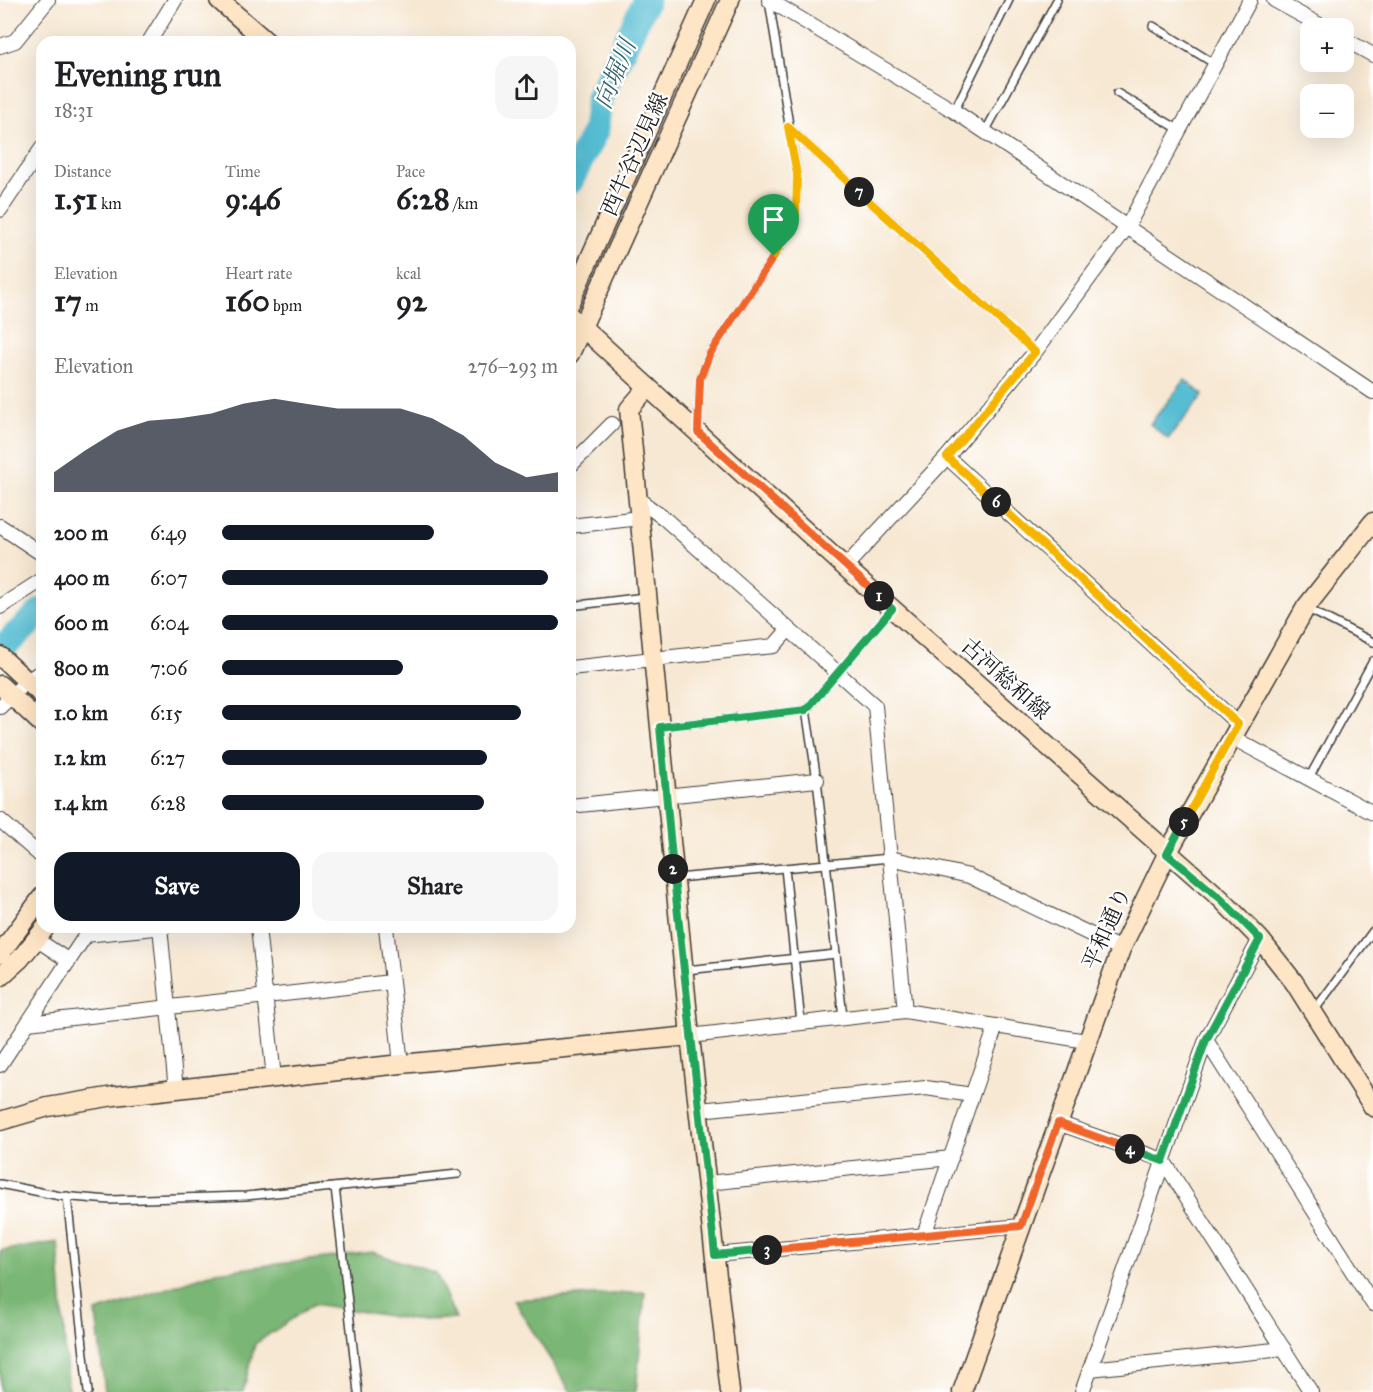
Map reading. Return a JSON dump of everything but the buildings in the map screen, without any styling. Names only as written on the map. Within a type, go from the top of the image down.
[{"type":"street","points":[[0,46],[15,41],[48,0]]},
{"type":"street","points":[[153,36],[175,0]]},
{"type":"street","points":[[219,0],[260,36]]},
{"type":"street","name":"西牛谷辺見線","points":[[576,290],[706,0]]},
{"type":"street","name":"西牛谷辺見線","points":[[576,322],[730,0]]},
{"type":"street","points":[[845,567],[947,457],[1035,352],[1127,227],[1250,0]]},
{"type":"street","points":[[1274,0],[1307,18]]},
{"type":"street","points":[[769,1],[954,111],[1373,392]]},
{"type":"street","points":[[1354,45],[1373,55]]},
{"type":"street","points":[[0,210],[36,157]]},
{"type":"street","name":"古河総和線","points":[[576,322],[845,567],[1167,854],[1221,899],[1260,939],[1313,1012],[1373,1107]]},
{"type":"street","points":[[648,387],[629,409],[683,970],[730,1392]]},
{"type":"street","points":[[576,460],[612,424]]},
{"type":"street","points":[[947,457],[1235,730],[1308,778],[1373,813]]},
{"type":"street","points":[[638,499],[665,519],[875,706],[905,1011]]},
{"type":"street","points":[[576,525],[640,518]]},
{"type":"street","name":"平和通り","points":[[963,1392],[1121,948],[1167,854],[1306,608],[1373,522]]},
{"type":"street","points":[[0,526],[36,550]]},
{"type":"street","points":[[0,608],[36,584]]},
{"type":"street","points":[[576,667],[654,657],[774,646],[788,630]]},
{"type":"street","points":[[0,656],[31,676],[4,694],[36,719]]},
{"type":"street","points":[[576,805],[817,780]]},
{"type":"street","points":[[0,820],[36,852]]},
{"type":"street","points":[[890,858],[969,876],[1121,948]]},
{"type":"street","points":[[0,954],[36,905]]},
{"type":"street","points":[[0,977],[41,933],[69,961]]},
{"type":"street","points":[[0,1065],[87,933]]},
{"type":"street","points":[[161,933],[176,1090]]},
{"type":"street","points":[[259,933],[274,1078]]},
{"type":"street","points":[[387,933],[401,1064]]},
{"type":"street","points":[[1082,1392],[1206,1040],[1260,939]]},
{"type":"street","points":[[28,1023],[391,982]]},
{"type":"street","points":[[0,1121],[81,1101],[401,1064],[690,1036],[905,1011],[1086,1041]]},
{"type":"street","points":[[924,1235],[996,1026]]},
{"type":"street","points":[[1206,1040],[1373,1304]]},
{"type":"street","points":[[699,1110],[926,1088],[972,1095]]},
{"type":"street","points":[[1058,1123],[1163,1161],[1311,1392]]},
{"type":"street","points":[[707,1183],[951,1158]]},
{"type":"street","points":[[715,1255],[1021,1226]]},
{"type":"street","points":[[1090,1369],[1284,1349]]},
{"type":"lane","points":[[954,111],[1009,0]]},
{"type":"lane","points":[[986,132],[1057,0]]},
{"type":"lane","points":[[698,432],[700,379],[709,355],[774,256],[796,216],[797,174],[769,1]]},
{"type":"lane","points":[[1153,26],[1216,64]]},
{"type":"lane","points":[[1118,93],[1180,130]]},
{"type":"lane","points":[[788,127],[1035,352]]},
{"type":"lane","points":[[576,605],[648,597]]},
{"type":"lane","points":[[1306,608],[1373,642]]},
{"type":"lane","points":[[660,727],[806,710],[892,609]]},
{"type":"lane","points":[[1308,778],[1373,661]]},
{"type":"lane","points":[[806,710],[817,780],[843,1018]]},
{"type":"lane","points":[[674,878],[890,858]]},
{"type":"lane","points":[[786,868],[801,1023]]},
{"type":"lane","points":[[1313,1012],[1373,931]]},
{"type":"lane","points":[[683,970],[836,954]]},
{"type":"lane","points":[[0,1184],[67,1196],[110,1200],[234,1196],[458,1174]]},
{"type":"lane","points":[[335,1187],[358,1392]]},
{"type":"lane","points":[[67,1196],[88,1392]]},
{"type":"green space","points":[[58,1242],[68,1392],[0,1392],[0,1251]]},
{"type":"green space","points":[[372,1252],[436,1273],[456,1319],[413,1320],[314,1304],[255,1344],[243,1392],[105,1392],[96,1312],[216,1272]]},
{"type":"green space","points":[[645,1292],[636,1392],[571,1392],[513,1300]]},
{"type":"water","points":[[1185,380],[1203,395],[1168,439],[1150,424]]},
{"type":"waterway","name":"向堀川","points":[[576,169],[595,131],[599,98],[646,0]]},
{"type":"waterway","name":"向堀川","points":[[0,650],[36,617]]},
{"type":"route","points":[[788,127],[1035,352],[947,457],[1238,724],[1167,854],[1221,899],[1260,939],[1206,1040],[1163,1161],[1058,1123],[1021,1226],[715,1255],[690,1036],[660,727],[806,710],[892,609],[698,432],[700,379],[709,355],[774,256],[796,216],[797,174],[788,127]]}]
